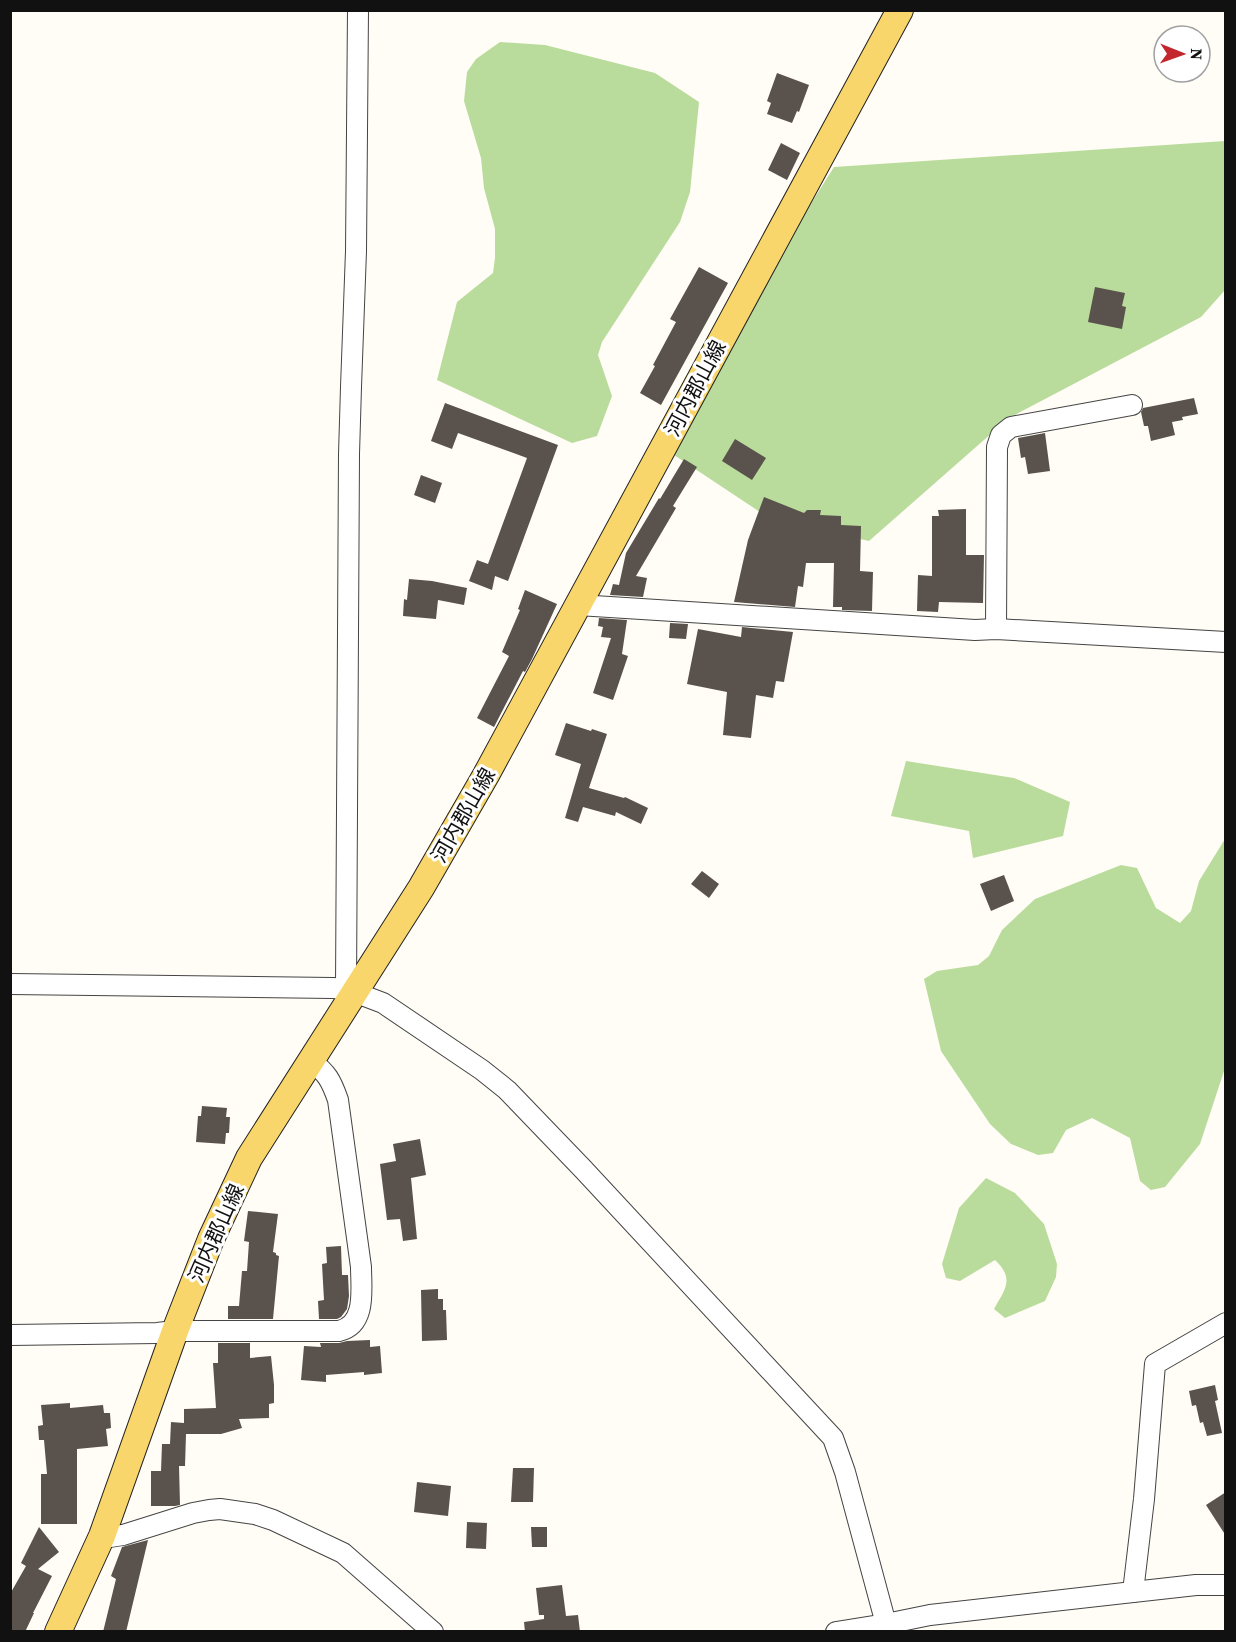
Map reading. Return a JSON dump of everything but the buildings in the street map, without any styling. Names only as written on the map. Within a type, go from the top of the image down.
[{"type":"main road","name":"河内郡山線","points":[[58,1632],[102,1536],[175,1331],[211,1239],[249,1158],[311,1060],[350,991],[421,888],[486,775],[900,10]]},
{"type":"street","points":[[350,991],[349,454],[356,251],[358,10]]},
{"type":"street","points":[[996,628],[997,447],[1001,435],[1011,427],[1132,405]]},
{"type":"street","points":[[578,604],[975,630],[996,628],[1226,642]]},
{"type":"street","points":[[10,984],[333,987],[383,1003],[482,1070],[507,1090],[583,1169],[833,1438],[845,1472],[885,1628]]},
{"type":"street","points":[[10,1335],[175,1331],[339,1331],[350,1327],[358,1316],[362,1290],[360,1257],[338,1100],[332,1082],[311,1060]]},
{"type":"street","points":[[1133,1592],[1144,1499],[1155,1364],[1226,1323]]},
{"type":"street","points":[[102,1536],[123,1535],[209,1510],[220,1509],[255,1514],[273,1520],[343,1553],[433,1632]]},
{"type":"street","points":[[836,1632],[885,1628],[930,1615],[1197,1585],[1226,1585]]},
{"type":"green space","points":[[500,42],[545,45],[655,73],[699,102],[690,192],[680,222],[602,342],[598,355],[612,396],[597,436],[572,443],[437,380],[457,302],[493,273],[495,229],[484,188],[481,158],[464,101],[467,72],[476,59]]},
{"type":"green space","points":[[1225,141],[1225,290],[1201,317],[1009,418],[869,541],[769,518],[659,445],[834,167]]},
{"type":"green space","points":[[906,761],[1014,778],[1070,802],[1063,836],[973,858],[969,831],[891,816]]},
{"type":"green space","points":[[1225,839],[1225,1068],[1200,1144],[1165,1187],[1151,1190],[1140,1181],[1130,1138],[1092,1118],[1066,1130],[1053,1153],[1038,1155],[1011,1144],[990,1124],[941,1051],[924,979],[937,971],[978,965],[989,956],[1002,930],[1035,899],[1121,865],[1137,868],[1156,908],[1180,923],[1191,911],[1199,881]]},
{"type":"green space","points":[[986,1178],[1015,1193],[1044,1224],[1057,1264],[1056,1277],[1045,1301],[1005,1318],[994,1309],[1006,1284],[1005,1273],[995,1260],[960,1281],[946,1278],[942,1264],[959,1208]]}]
